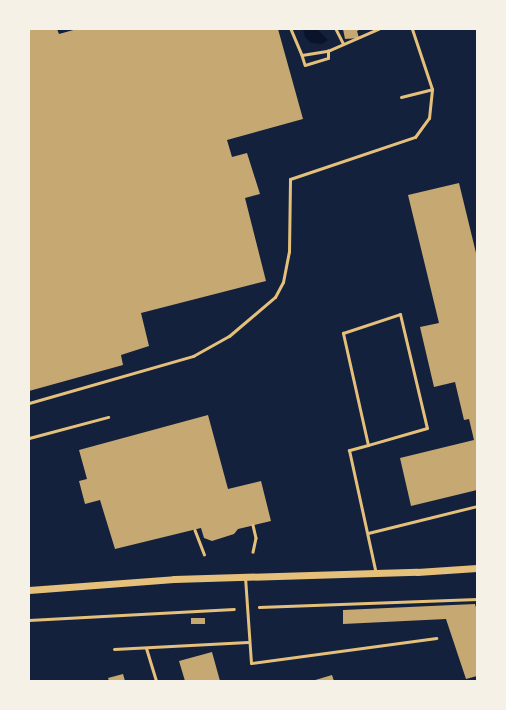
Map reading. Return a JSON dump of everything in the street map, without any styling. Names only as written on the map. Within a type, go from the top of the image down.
[{"type":"street","points":[[29,590],[174,579],[376,574],[477,568]]},
{"type":"lane","points":[[29,403],[172,363],[214,346],[229,336],[275,297],[282,282],[289,252],[290,179],[415,138],[429,118],[432,89],[412,29]]},
{"type":"lane","points":[[401,97],[432,89]]},
{"type":"lane","points":[[368,445],[343,333],[400,314],[427,428],[368,445],[349,450],[376,574]]},
{"type":"lane","points":[[29,438],[108,417]]},
{"type":"lane","points":[[368,533],[477,506]]},
{"type":"lane","points":[[245,577],[248,642],[251,663],[436,638]]},
{"type":"lane","points":[[114,650],[248,642]]},
{"type":"lane","points":[[146,648],[156,681]]},
{"type":"path","points":[[290,29],[302,55],[305,66],[328,58],[328,51]]},
{"type":"path","points":[[336,29],[343,43]]},
{"type":"path","points":[[302,55],[328,51],[343,43],[360,39],[378,29]]},
{"type":"path","points":[[253,525],[256,538],[253,552]]},
{"type":"path","points":[[196,530],[204,554]]},
{"type":"water","points":[[303,29],[317,29],[328,40],[322,44],[311,43],[305,37]]},
{"type":"building","points":[[29,29],[57,29],[59,34],[77,29],[278,29],[303,119],[227,140],[232,157],[247,153],[260,194],[245,198],[266,281],[141,313],[149,346],[121,355],[123,365],[29,391]]},
{"type":"building","points":[[343,29],[361,29],[357,31],[359,38],[345,39]]},
{"type":"building","points":[[459,183],[477,257],[477,490],[411,506],[400,458],[474,440],[469,419],[464,420],[455,382],[434,387],[420,327],[439,323],[408,195]]},
{"type":"building","points":[[208,415],[228,489],[261,481],[271,521],[238,529],[234,534],[212,541],[204,538],[201,528],[115,549],[100,500],[85,504],[79,481],[87,479],[79,450]]},
{"type":"building","points":[[475,604],[477,611],[477,676],[466,679],[446,619],[343,624],[343,610]]},
{"type":"building","points":[[191,618],[205,618],[205,624],[191,624]]},
{"type":"building","points":[[212,652],[220,681],[185,681],[179,661]]},
{"type":"building","points":[[123,674],[125,681],[109,681],[108,678]]},
{"type":"building","points":[[332,675],[334,681],[312,681]]}]
